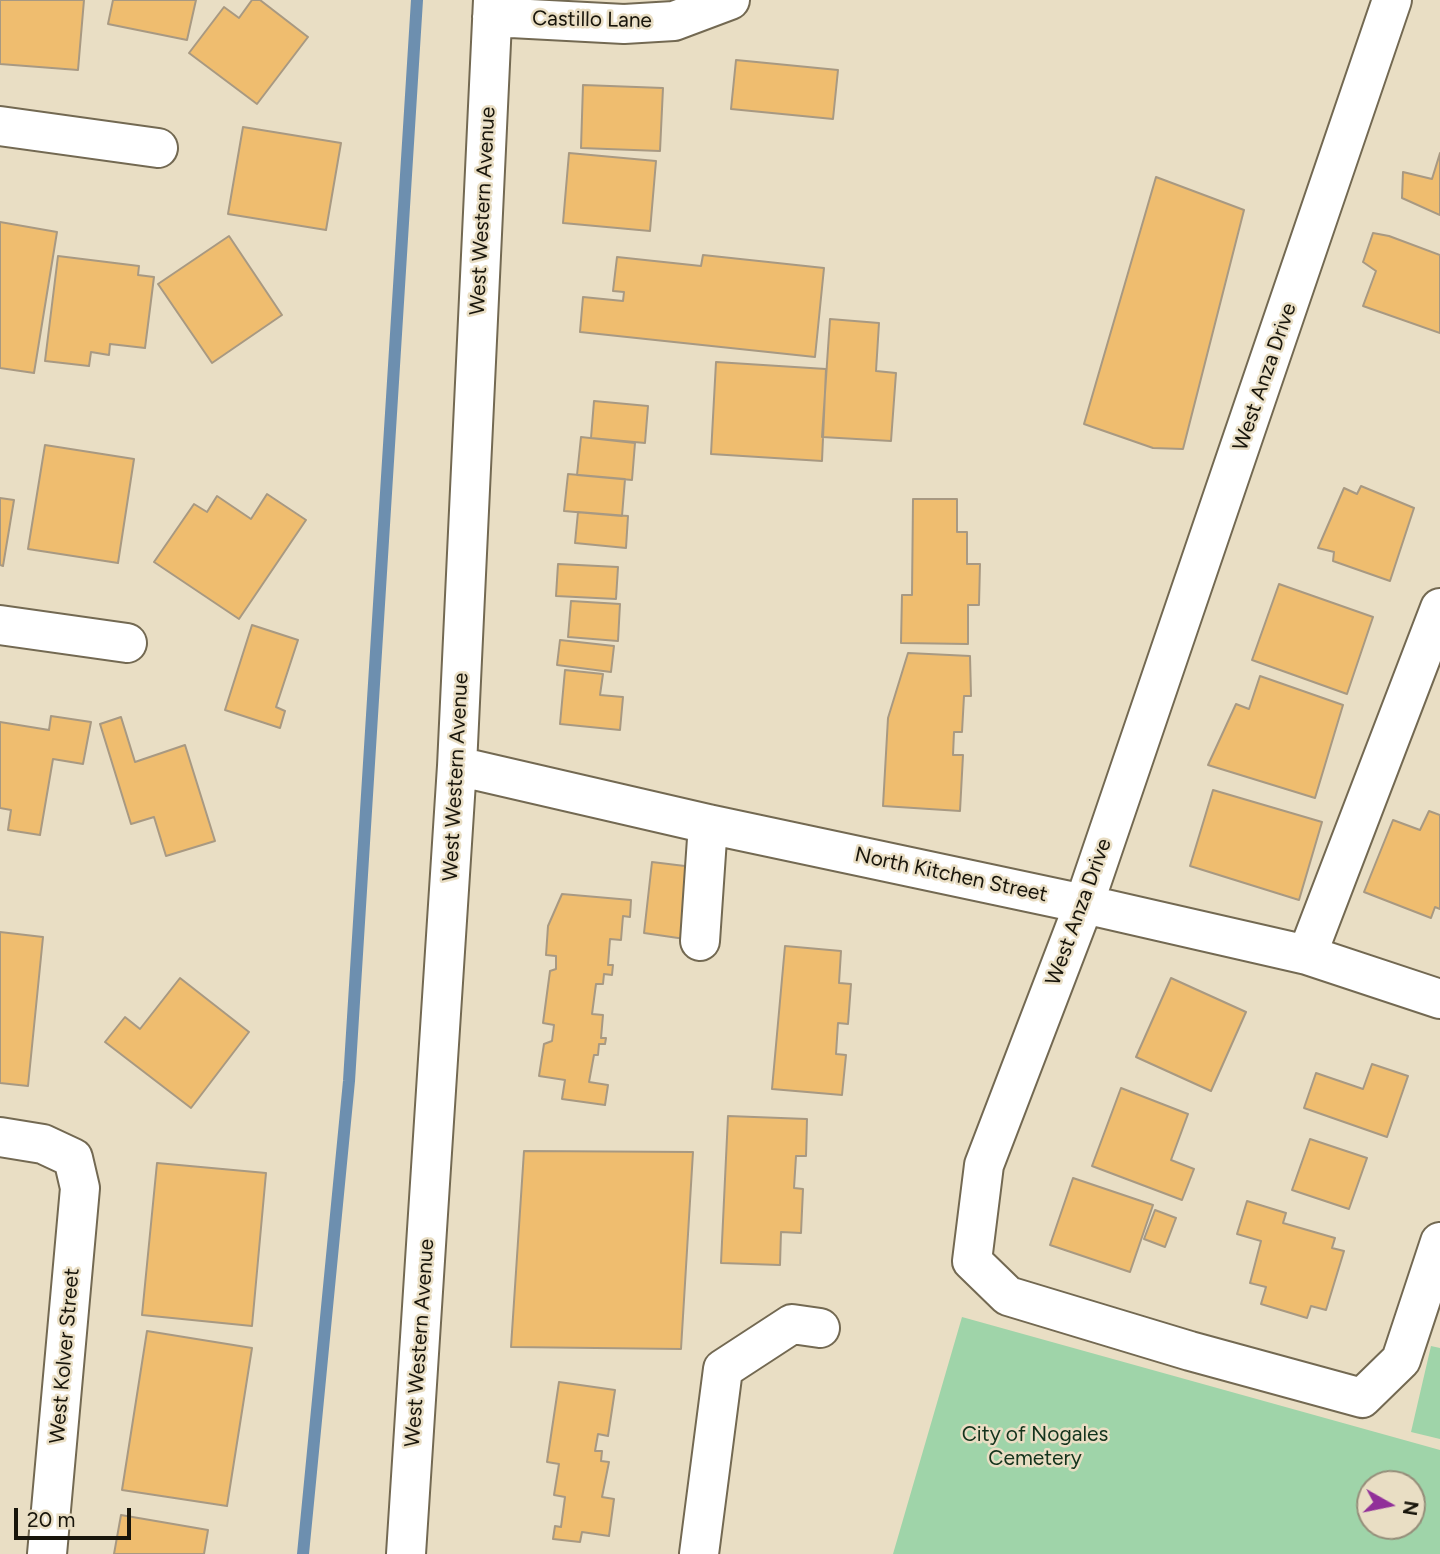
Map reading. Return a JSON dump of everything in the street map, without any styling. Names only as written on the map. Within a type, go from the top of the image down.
[{"type":"street","name":"Castillo Lane","points":[[493,9],[624,24],[674,20],[730,0]]},
{"type":"street","name":"West Anza Drive","points":[[1392,0],[1084,904],[984,1165],[972,1261],[1008,1296],[1362,1398],[1401,1360],[1440,1242]]},
{"type":"street","name":"West Western Avenue","points":[[406,1554],[457,766],[493,9]]},
{"type":"street","points":[[0,126],[159,148]]},
{"type":"street","points":[[1307,955],[1440,608]]},
{"type":"street","points":[[0,625],[127,643]]},
{"type":"street","name":"North Kitchen Street","points":[[457,766],[708,824],[1084,904],[1307,955],[1440,999]]},
{"type":"street","points":[[700,941],[708,824]]},
{"type":"street","name":"West Kolver Street","points":[[0,1137],[43,1144],[72,1158],[80,1188],[47,1554]]},
{"type":"street","points":[[699,1554],[723,1369],[792,1324],[820,1328]]},
{"type":"green space","name":"City of Nogales Cemetery","points":[[962,1317],[1440,1450],[1440,1554],[893,1554]]},
{"type":"green space","points":[[1431,1346],[1440,1348],[1440,1439],[1411,1432]]},
{"type":"building","points":[[0,0],[84,0],[78,70],[0,64]]},
{"type":"building","points":[[113,0],[196,0],[187,40],[108,24]]},
{"type":"building","points":[[252,0],[260,0],[308,37],[257,104],[189,53],[224,7],[239,18]]},
{"type":"building","points":[[736,60],[838,70],[833,119],[731,109]]},
{"type":"building","points":[[583,85],[663,88],[660,151],[581,148]]},
{"type":"building","points":[[243,127],[341,143],[326,230],[228,214]]},
{"type":"building","points":[[569,153],[656,161],[650,231],[563,223]]},
{"type":"building","points":[[1440,153],[1440,215],[1402,198],[1403,172],[1432,179]]},
{"type":"building","points":[[1156,177],[1244,210],[1183,449],[1153,448],[1084,424]]},
{"type":"building","points":[[0,222],[57,232],[34,373],[0,368]]},
{"type":"building","points":[[1373,233],[1389,236],[1440,255],[1440,333],[1363,306],[1376,271],[1363,262]]},
{"type":"building","points":[[229,236],[282,315],[212,363],[158,284]]},
{"type":"building","points":[[703,255],[824,268],[815,357],[580,332],[583,297],[623,301],[624,292],[613,291],[617,257],[701,266]]},
{"type":"building","points":[[58,256],[139,266],[138,275],[154,277],[145,348],[110,344],[109,355],[91,352],[89,366],[45,361]]},
{"type":"building","points":[[830,319],[879,323],[876,371],[896,373],[891,441],[822,437]]},
{"type":"building","points":[[716,362],[826,369],[822,461],[711,454]]},
{"type":"building","points":[[594,401],[648,406],[645,443],[591,438]]},
{"type":"building","points":[[581,437],[635,443],[632,480],[577,475]]},
{"type":"building","points":[[45,445],[134,459],[118,563],[28,549]]},
{"type":"building","points":[[568,474],[625,479],[622,516],[564,511]]},
{"type":"building","points":[[1361,486],[1414,508],[1390,581],[1333,561],[1334,552],[1318,548],[1344,488],[1357,494]]},
{"type":"building","points":[[267,494],[306,520],[239,619],[154,562],[194,504],[207,512],[217,496],[251,519]]},
{"type":"building","points":[[0,498],[14,500],[3,566],[0,565]]},
{"type":"building","points":[[913,499],[957,499],[957,532],[967,532],[967,564],[980,564],[979,605],[968,605],[968,644],[901,643],[902,595],[912,595]]},
{"type":"building","points":[[578,512],[628,516],[626,548],[575,543]]},
{"type":"building","points":[[558,564],[618,567],[616,599],[556,596]]},
{"type":"building","points":[[1279,584],[1373,617],[1347,694],[1252,660]]},
{"type":"building","points":[[571,601],[620,604],[618,641],[568,637]]},
{"type":"building","points":[[252,625],[298,640],[276,707],[285,711],[280,728],[225,710]]},
{"type":"building","points":[[560,640],[614,646],[611,672],[557,665]]},
{"type":"building","points":[[908,653],[970,656],[971,696],[964,696],[962,732],[954,732],[953,755],[963,755],[960,811],[883,806],[888,718]]},
{"type":"building","points":[[565,670],[603,674],[600,695],[623,697],[620,730],[560,724]]},
{"type":"building","points":[[1260,676],[1343,705],[1315,798],[1208,765],[1236,704],[1249,709]]},
{"type":"building","points":[[51,716],[91,722],[83,764],[53,759],[40,835],[8,830],[11,810],[0,808],[0,722],[49,730]]},
{"type":"building","points":[[121,717],[135,762],[185,745],[215,841],[166,856],[154,817],[131,824],[100,724]]},
{"type":"building","points":[[1213,790],[1322,822],[1299,900],[1190,866]]},
{"type":"building","points":[[1429,811],[1440,815],[1440,909],[1435,907],[1431,918],[1364,892],[1393,820],[1420,830]]},
{"type":"building","points":[[652,862],[693,867],[685,939],[644,933]]},
{"type":"building","points":[[562,894],[631,900],[630,917],[623,916],[621,940],[610,939],[608,965],[613,965],[612,975],[604,974],[603,984],[596,984],[592,1014],[603,1015],[601,1038],[606,1038],[605,1044],[599,1044],[598,1055],[594,1055],[589,1082],[608,1085],[605,1105],[562,1099],[565,1080],[539,1076],[544,1044],[552,1041],[554,1025],[543,1023],[550,971],[556,969],[556,956],[546,955],[548,926]]},
{"type":"building","points":[[0,932],[43,937],[28,1086],[0,1083]]},
{"type":"building","points":[[785,946],[841,951],[839,983],[851,984],[848,1024],[838,1023],[836,1054],[846,1055],[842,1095],[772,1089]]},
{"type":"building","points":[[180,978],[249,1032],[191,1108],[105,1042],[125,1017],[140,1029]]},
{"type":"building","points":[[1171,978],[1246,1012],[1211,1091],[1136,1057]]},
{"type":"building","points":[[1372,1064],[1408,1076],[1387,1137],[1304,1108],[1316,1073],[1363,1089]]},
{"type":"building","points":[[1121,1088],[1188,1114],[1171,1160],[1194,1169],[1182,1200],[1092,1166]]},
{"type":"building","points":[[728,1116],[807,1119],[806,1156],[796,1156],[794,1188],[803,1189],[801,1233],[781,1232],[780,1265],[721,1263]]},
{"type":"building","points":[[1310,1139],[1367,1158],[1349,1209],[1292,1190]]},
{"type":"building","points":[[524,1151],[693,1152],[681,1349],[511,1347]]},
{"type":"building","points":[[157,1163],[266,1173],[252,1326],[142,1315]]},
{"type":"building","points":[[1073,1178],[1153,1205],[1130,1272],[1050,1245]]},
{"type":"building","points":[[1247,1201],[1286,1213],[1283,1223],[1335,1238],[1332,1248],[1344,1251],[1326,1310],[1311,1306],[1307,1318],[1261,1304],[1266,1287],[1250,1283],[1261,1241],[1237,1234]]},
{"type":"building","points":[[1155,1210],[1176,1218],[1165,1247],[1144,1239]]},
{"type":"building","points":[[147,1331],[252,1348],[227,1506],[122,1490]]},
{"type":"building","points":[[559,1382],[615,1390],[608,1436],[598,1434],[595,1451],[602,1451],[601,1461],[609,1462],[602,1497],[614,1499],[609,1536],[582,1532],[580,1542],[553,1539],[555,1526],[561,1527],[565,1497],[554,1495],[559,1464],[547,1462]]},
{"type":"building","points":[[121,1515],[208,1530],[204,1554],[114,1554]]},
{"type":"waterway","points":[[303,1554],[349,1081],[417,0]]}]
